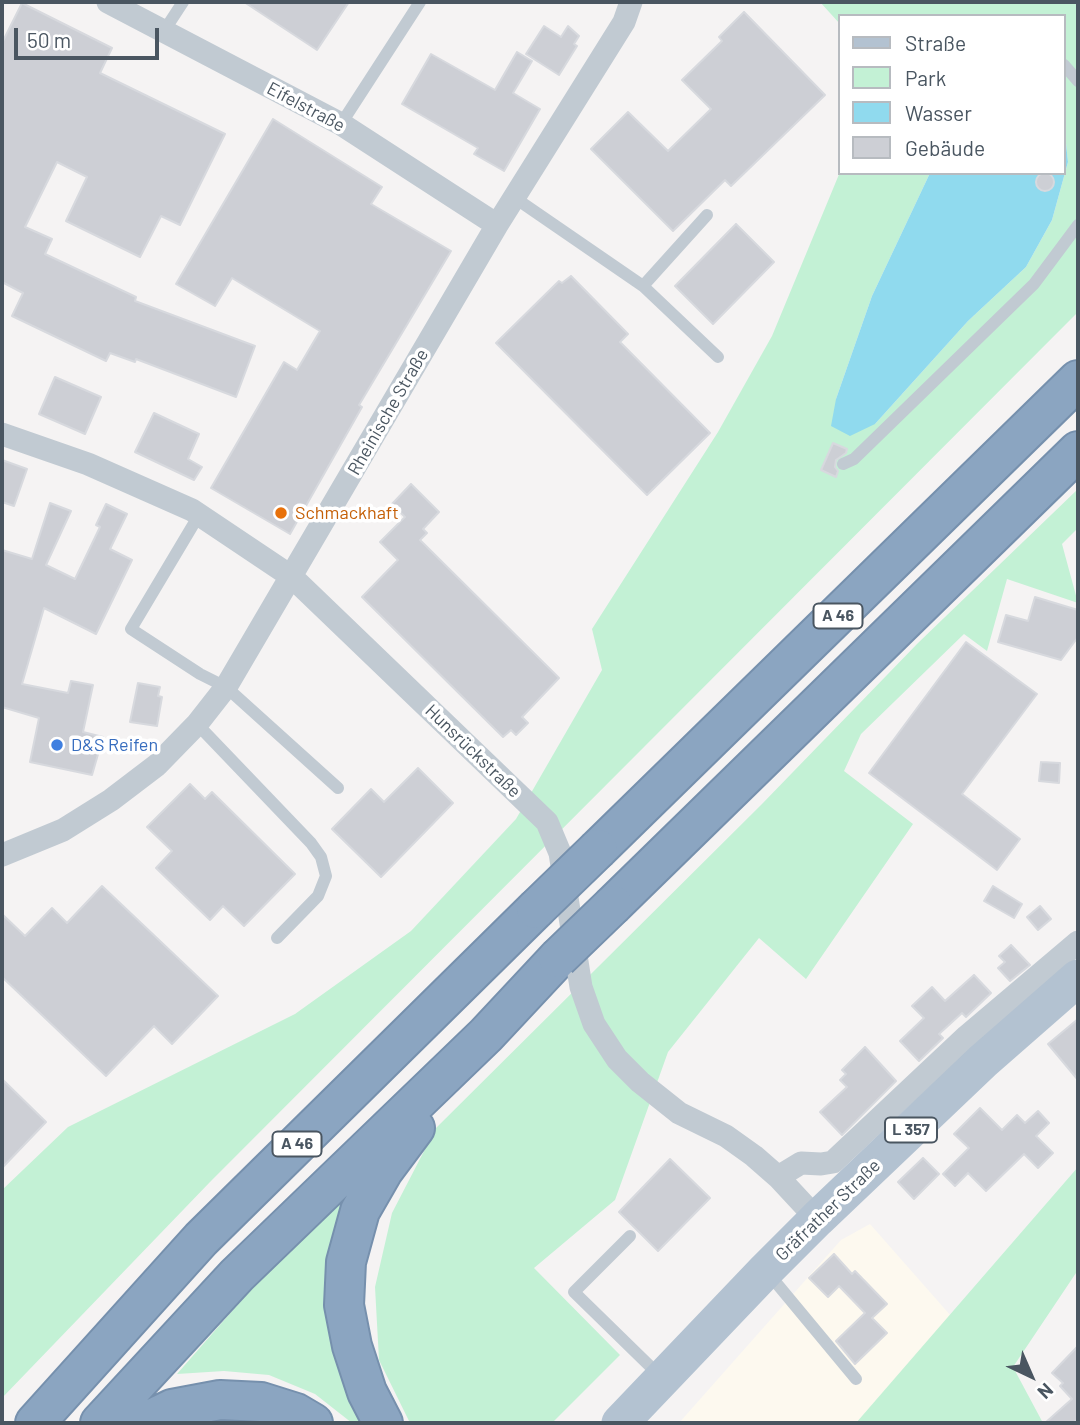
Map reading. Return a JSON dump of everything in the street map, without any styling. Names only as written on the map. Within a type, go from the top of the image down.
[{"type":"highway","name":"A 46","points":[[35,1423],[201,1239],[1077,380]]},
{"type":"highway","name":"A 46","points":[[100,1423],[237,1275],[486,1035],[558,958],[1078,451]]},
{"type":"highway","points":[[383,1423],[367,1392],[352,1346],[344,1305],[346,1262],[360,1211],[383,1171],[486,1035]]},
{"type":"highway","points":[[143,1423],[172,1409],[220,1400],[261,1402],[296,1413],[313,1423]]},
{"type":"main road","name":"Gräfrather Straße","points":[[620,1423],[817,1219],[983,1061],[1078,978]]},
{"type":"street","name":"Eifelstraße","points":[[108,2],[341,124],[497,225]]},
{"type":"street","name":"Rheinische Straße","points":[[2,855],[63,830],[111,800],[157,765],[197,724],[226,687],[497,225],[624,22],[631,2]]},
{"type":"street","name":"Hunsrückstraße","points":[[2,434],[88,464],[199,515],[292,577],[547,822],[560,853],[581,988],[594,1024],[617,1059],[640,1082],[679,1113],[726,1136],[754,1156],[817,1219]]},
{"type":"street","name":"Gräfrather Straße","points":[[785,1185],[802,1163],[833,1162],[967,1036],[1078,942]]},
{"type":"lane","points":[[164,31],[183,2]]},
{"type":"lane","points":[[341,124],[420,2]]},
{"type":"lane","points":[[1066,67],[1078,81]]},
{"type":"lane","points":[[515,198],[643,286],[718,357]]},
{"type":"lane","points":[[643,286],[707,215]]},
{"type":"lane","points":[[843,464],[855,459],[1025,292],[1065,245],[1078,225]]},
{"type":"lane","points":[[199,515],[131,629],[200,674],[226,687],[338,788]]},
{"type":"lane","points":[[197,724],[311,843],[321,857],[326,876],[318,896],[276,938]]},
{"type":"lane","points":[[630,1236],[574,1292],[662,1378]]},
{"type":"lane","points":[[766,1270],[856,1379]]},
{"type":"shaded area","points":[[870,1224],[951,1316],[856,1423],[679,1423],[841,1240]]},
{"type":"green space","points":[[820,2],[1078,2],[1078,312],[210,1182],[2,1398],[2,1190],[68,1127],[295,1014],[411,931],[516,819],[602,670],[592,629],[718,432],[772,336],[839,175],[929,175],[872,296],[836,399],[875,424],[968,321],[1026,267],[1052,220],[1066,175],[1066,14],[838,14],[838,22]]},
{"type":"green space","points":[[1078,489],[1078,528],[1062,544],[1078,603],[1007,579],[987,651],[964,634],[861,734],[844,771],[913,824],[806,979],[759,938],[668,1052],[615,1200],[534,1268],[620,1355],[552,1423],[410,1423],[379,1360],[375,1287],[392,1213],[436,1128],[761,805],[918,643]]},
{"type":"green space","points":[[1078,1167],[1078,1270],[1013,1367],[1043,1423],[856,1423]]},
{"type":"green space","points":[[356,1184],[327,1278],[329,1329],[342,1380],[364,1423],[352,1423],[315,1394],[269,1375],[224,1371],[177,1374],[253,1287]]},
{"type":"water","points":[[929,175],[1064,175],[1052,220],[1026,267],[968,321],[875,424],[850,436],[831,426],[836,399],[872,296]]},
{"type":"building","points":[[244,2],[349,2],[317,50]]},
{"type":"building","points":[[22,3],[112,48],[100,73],[225,134],[180,225],[161,216],[140,257],[66,221],[87,177],[57,162],[25,227],[52,239],[45,254],[136,297],[135,301],[255,346],[236,397],[136,359],[135,362],[110,353],[106,361],[12,316],[23,293],[2,282],[2,43]]},
{"type":"building","points":[[744,12],[825,95],[731,186],[725,180],[673,231],[591,149],[628,112],[668,151],[711,109],[682,80],[722,41],[719,37]]},
{"type":"building","points":[[544,26],[561,37],[568,26],[579,36],[574,44],[577,46],[559,75],[526,54]]},
{"type":"building","points":[[517,52],[532,61],[513,93],[540,109],[504,171],[474,154],[478,148],[402,104],[431,54],[495,90]]},
{"type":"building","points":[[273,119],[382,187],[371,204],[451,251],[359,405],[362,407],[290,534],[211,488],[284,362],[297,370],[320,331],[232,278],[215,306],[176,284]]},
{"type":"building","points":[[1038,175],[1052,175],[1052,189],[1038,189]]},
{"type":"building","points":[[736,224],[774,262],[713,324],[675,286]]},
{"type":"building","points":[[571,276],[628,334],[620,342],[710,433],[647,495],[496,343],[559,281],[562,283]]},
{"type":"building","points":[[55,377],[101,397],[85,434],[39,414]]},
{"type":"building","points":[[154,413],[199,434],[188,459],[202,467],[194,480],[135,452]]},
{"type":"building","points":[[833,443],[847,449],[846,453],[836,460],[836,477],[821,470]]},
{"type":"building","points":[[2,460],[27,469],[14,506],[2,502]]},
{"type":"building","points":[[411,484],[439,512],[423,529],[427,533],[420,540],[559,678],[522,717],[528,723],[516,735],[511,730],[503,737],[362,597],[398,560],[380,542],[405,517],[392,504]]},
{"type":"building","points":[[50,503],[71,511],[46,565],[75,579],[100,527],[96,525],[106,504],[127,514],[110,549],[132,560],[96,634],[44,608],[22,684],[68,693],[71,681],[93,685],[83,732],[103,737],[92,775],[30,762],[39,718],[2,707],[2,550],[32,559]]},
{"type":"building","points":[[1035,597],[1078,610],[1078,637],[1061,660],[998,642],[1006,615],[1028,621]]},
{"type":"building","points":[[966,642],[1037,694],[962,794],[1020,839],[997,870],[869,773]]},
{"type":"building","points":[[138,683],[160,687],[158,696],[162,697],[157,726],[130,722]]},
{"type":"building","points":[[1041,762],[1060,763],[1059,783],[1039,781]]},
{"type":"building","points":[[418,768],[453,803],[381,877],[332,829],[371,789],[384,802]]},
{"type":"building","points":[[190,784],[205,799],[212,792],[295,874],[244,926],[223,906],[210,920],[156,868],[172,851],[147,827]]},
{"type":"building","points":[[102,886],[218,996],[172,1044],[154,1026],[106,1076],[2,977],[2,914],[25,936],[52,908],[67,923]]},
{"type":"building","points":[[993,886],[1022,904],[1014,918],[984,901]]},
{"type":"building","points":[[1040,906],[1051,919],[1038,930],[1027,917]]},
{"type":"building","points":[[1011,945],[1030,965],[1010,981],[998,968],[1005,962],[999,956]]},
{"type":"building","points":[[974,975],[991,993],[966,1017],[962,1013],[939,1034],[943,1038],[919,1061],[900,1041],[924,1018],[912,1006],[932,987],[945,1001]]},
{"type":"building","points":[[1078,1019],[1078,1080],[1048,1044]]},
{"type":"building","points":[[865,1047],[896,1081],[842,1135],[820,1112],[847,1087],[840,1080],[846,1074],[842,1070]]},
{"type":"building","points":[[2,1079],[46,1122],[2,1168]]},
{"type":"building","points":[[980,1108],[1002,1130],[1017,1115],[1025,1123],[1038,1111],[1049,1123],[1036,1136],[1053,1153],[1038,1168],[1024,1154],[986,1191],[968,1173],[955,1186],[943,1174],[969,1148],[954,1134]]},
{"type":"building","points":[[923,1158],[939,1174],[914,1199],[898,1182]]},
{"type":"building","points":[[670,1159],[710,1198],[658,1251],[619,1212]]},
{"type":"building","points":[[834,1254],[852,1274],[855,1271],[887,1304],[872,1318],[887,1333],[855,1364],[836,1341],[865,1313],[839,1286],[828,1297],[809,1278]]},
{"type":"building","points":[[1078,1346],[1078,1419],[1073,1423],[1045,1423],[1072,1399],[1060,1386],[1063,1383],[1052,1373]]},
{"type":"place","name":"Schmackhaft","points":[[281,513]]},
{"type":"place","name":"D&S Reifen","points":[[57,745]]}]
